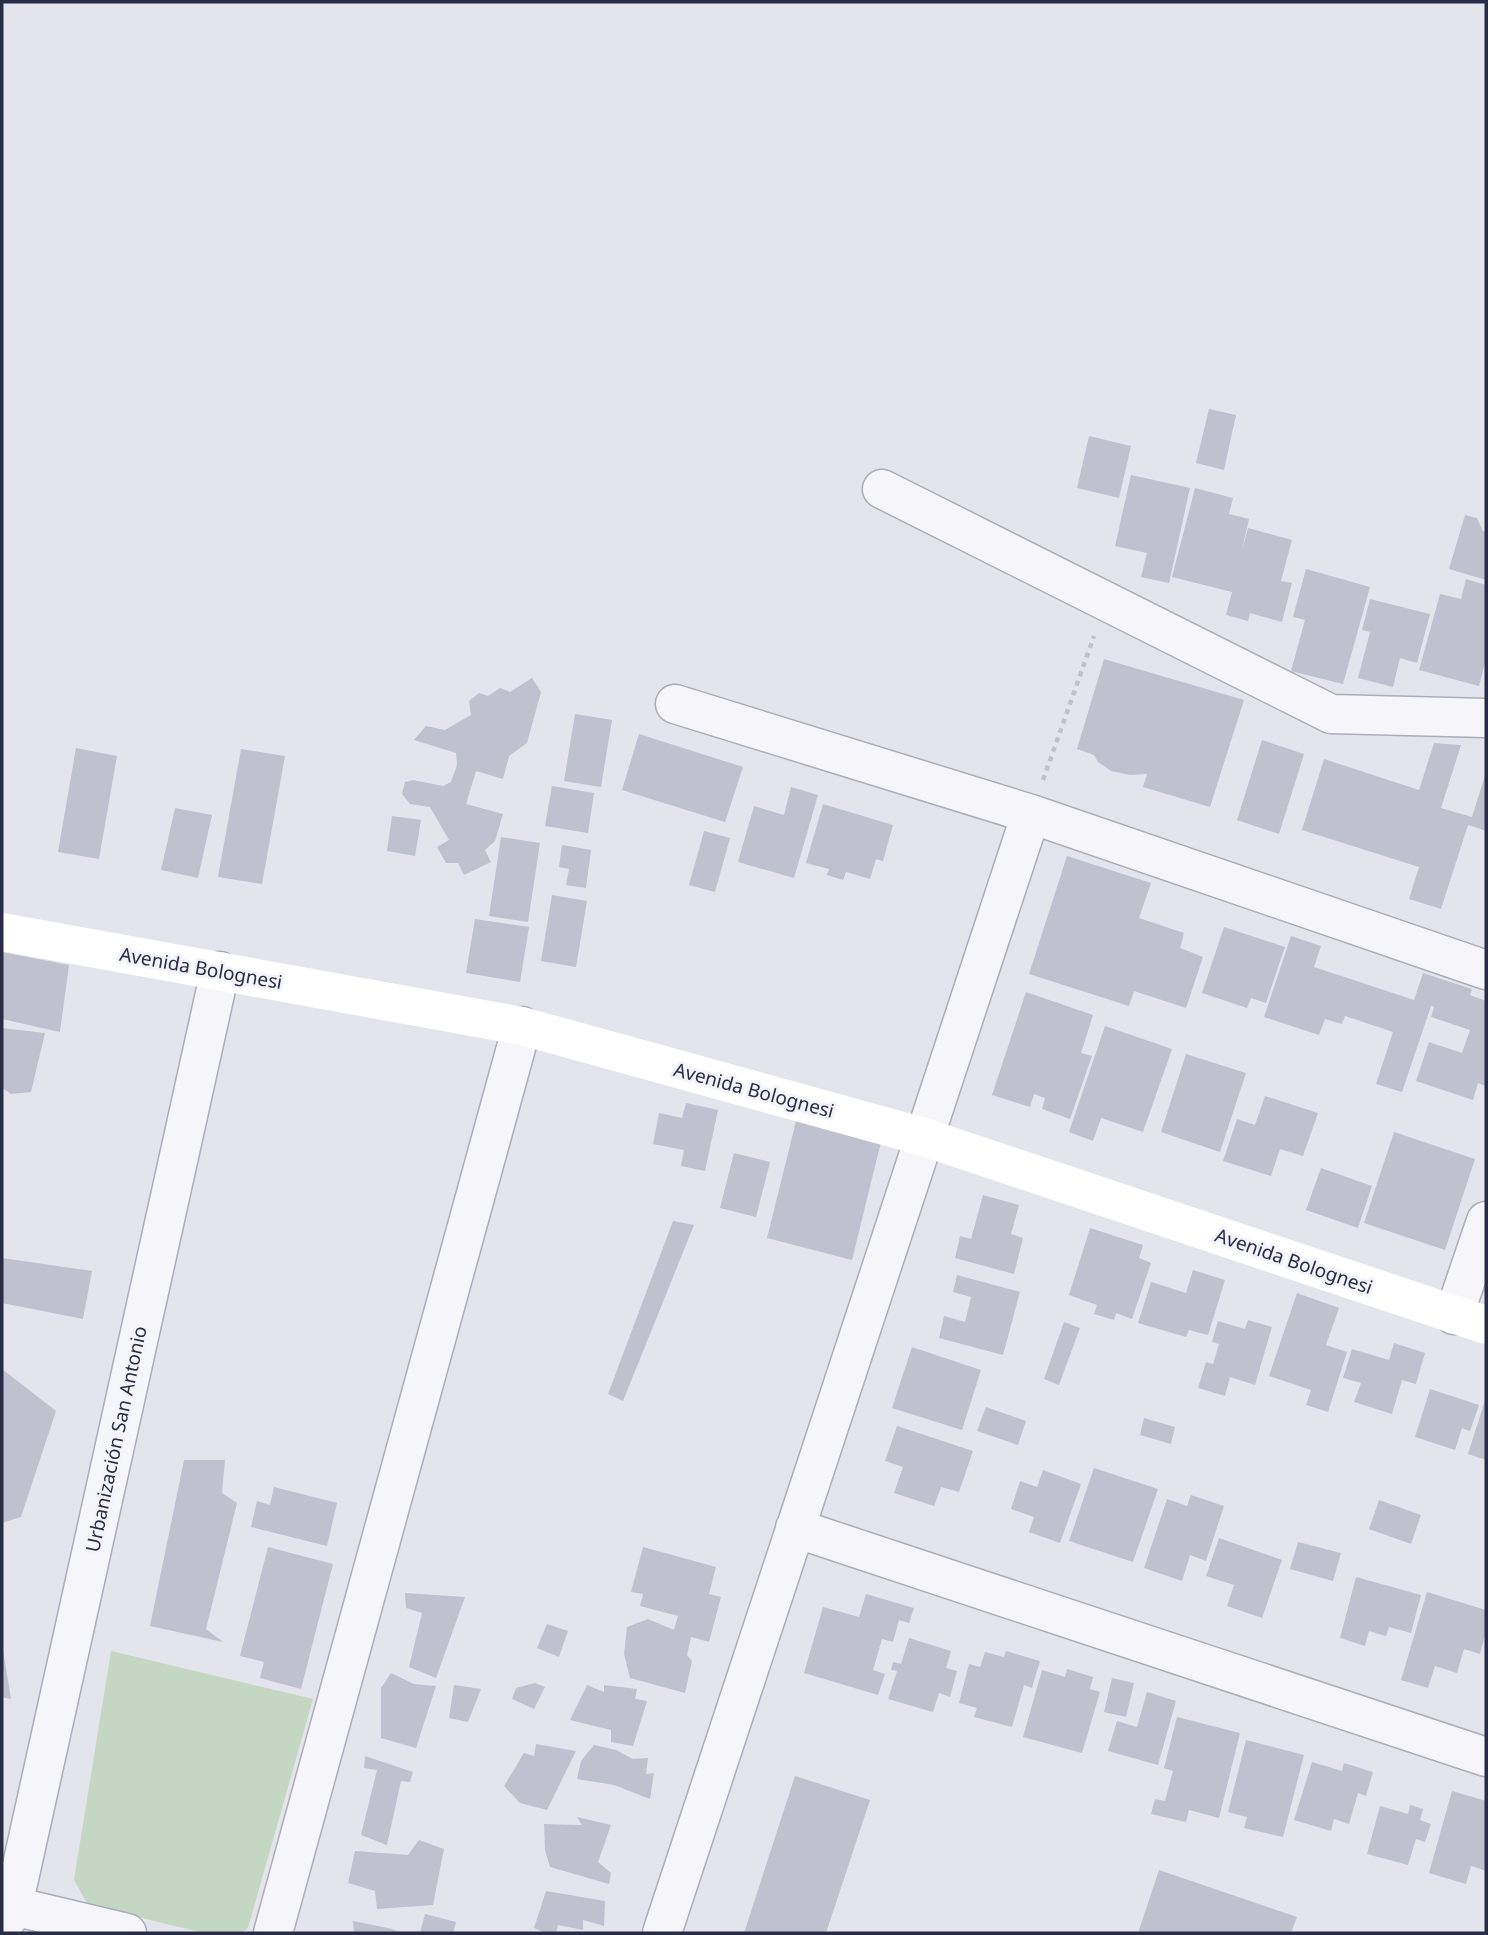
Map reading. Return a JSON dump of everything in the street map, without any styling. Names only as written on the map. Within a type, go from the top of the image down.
[{"type":"main road","name":"Avenida Bolognesi","points":[[2,932],[522,1026],[924,1137],[1470,1320]]},
{"type":"street","points":[[882,489],[1331,714],[1486,718]]},
{"type":"street","points":[[675,704],[1031,814],[1486,970]]},
{"type":"street","points":[[662,1933],[1031,814]]},
{"type":"street","name":"Urbanización San Antonio","points":[[8,1918],[220,971]]},
{"type":"street","points":[[273,1933],[522,1026]]},
{"type":"street","points":[[1470,1320],[1486,1221]]},
{"type":"street","points":[[795,1528],[1486,1757]]},
{"type":"street","points":[[8,1918],[127,1933]]},
{"type":"path","points":[[1031,814],[1106,602]]},
{"type":"green space","points":[[111,1651],[313,1699],[248,1928],[242,1933],[204,1933],[88,1905],[74,1880]]},
{"type":"building","points":[[1209,409],[1236,415],[1224,470],[1196,463]]},
{"type":"building","points":[[1089,436],[1131,446],[1119,498],[1077,488]]},
{"type":"building","points":[[1131,475],[1190,488],[1169,583],[1141,577],[1147,553],[1115,546]]},
{"type":"building","points":[[1195,488],[1233,498],[1229,514],[1249,519],[1241,554],[1248,528],[1292,540],[1281,581],[1292,583],[1282,622],[1250,613],[1248,621],[1226,615],[1232,592],[1172,577]]},
{"type":"building","points":[[1465,515],[1477,518],[1486,532],[1486,580],[1449,569]]},
{"type":"building","points":[[1306,569],[1370,587],[1343,684],[1291,671],[1305,620],[1293,617]]},
{"type":"building","points":[[1466,579],[1486,585],[1486,659],[1479,686],[1419,670],[1440,594],[1461,599]]},
{"type":"building","points":[[1370,599],[1430,614],[1417,663],[1400,658],[1393,687],[1358,678],[1370,632],[1362,630]]},
{"type":"building","points":[[1104,659],[1244,700],[1210,807],[1143,787],[1147,774],[1130,775],[1111,771],[1098,762],[1094,755],[1077,749]]},
{"type":"building","points":[[532,678],[541,692],[527,743],[509,756],[503,779],[476,771],[466,804],[503,814],[495,841],[485,850],[491,862],[464,875],[458,863],[446,863],[437,847],[449,840],[430,807],[410,804],[402,794],[405,782],[413,780],[443,786],[451,782],[457,765],[456,753],[414,740],[426,726],[445,730],[471,715],[469,701],[479,693],[488,696],[500,688],[510,692]]},
{"type":"building","points":[[575,714],[612,720],[601,787],[564,781]]},
{"type":"building","points":[[639,734],[743,767],[725,822],[622,790]]},
{"type":"building","points":[[1262,740],[1304,754],[1279,834],[1237,820]]},
{"type":"building","points":[[1434,743],[1461,745],[1441,808],[1472,817],[1486,772],[1486,831],[1468,825],[1441,909],[1409,899],[1419,867],[1302,830],[1324,759],[1419,790]]},
{"type":"building","points":[[76,748],[117,756],[99,859],[58,852]]},
{"type":"building","points":[[241,749],[285,756],[262,884],[218,877]]},
{"type":"building","points":[[552,786],[594,793],[588,833],[545,826]]},
{"type":"building","points":[[791,787],[818,795],[794,878],[738,862],[754,806],[784,815]]},
{"type":"building","points":[[823,804],[893,825],[883,861],[876,859],[870,879],[846,872],[843,880],[827,875],[829,869],[806,863]]},
{"type":"building","points":[[175,808],[212,815],[198,878],[161,870]]},
{"type":"building","points":[[392,816],[421,820],[415,856],[387,851]]},
{"type":"building","points":[[704,831],[730,838],[715,892],[689,885]]},
{"type":"building","points":[[501,837],[540,843],[528,922],[489,916]]},
{"type":"building","points":[[562,845],[591,850],[586,888],[566,885],[569,869],[559,867]]},
{"type":"building","points":[[1067,856],[1151,883],[1139,918],[1184,933],[1180,948],[1203,957],[1186,1008],[1134,991],[1129,1006],[1029,974]]},
{"type":"building","points":[[552,895],[587,901],[576,967],[541,961]]},
{"type":"building","points":[[475,919],[529,927],[520,982],[466,973]]},
{"type":"building","points":[[1224,927],[1285,947],[1266,1003],[1251,998],[1247,1008],[1202,993]]},
{"type":"building","points":[[1291,936],[1321,946],[1314,967],[1414,1000],[1423,973],[1472,989],[1470,995],[1486,1001],[1486,1086],[1478,1083],[1473,1100],[1416,1081],[1429,1042],[1462,1053],[1470,1030],[1431,1017],[1434,1007],[1431,1006],[1402,1092],[1376,1084],[1393,1032],[1345,1016],[1342,1024],[1325,1019],[1319,1035],[1264,1017]]},
{"type":"building","points":[[2,952],[69,965],[60,1032],[2,1019]]},
{"type":"building","points":[[1026,992],[1093,1015],[1081,1053],[1092,1056],[1070,1119],[1042,1109],[1045,1098],[1034,1094],[1030,1107],[992,1095]]},
{"type":"building","points":[[1105,1026],[1172,1049],[1143,1132],[1101,1118],[1093,1141],[1069,1132]]},
{"type":"building","points":[[2,1028],[45,1033],[31,1092],[11,1094],[2,1088]]},
{"type":"building","points":[[1186,1054],[1246,1073],[1220,1152],[1161,1132]]},
{"type":"building","points":[[1265,1096],[1318,1113],[1303,1156],[1280,1149],[1271,1176],[1223,1161],[1237,1119],[1255,1125]]},
{"type":"building","points":[[686,1103],[718,1110],[705,1171],[681,1166],[684,1150],[653,1144],[659,1113],[682,1118]]},
{"type":"building","points":[[797,1117],[882,1138],[852,1260],[767,1238]]},
{"type":"building","points":[[1394,1132],[1475,1159],[1445,1250],[1364,1223]]},
{"type":"building","points":[[734,1153],[770,1162],[756,1217],[720,1208]]},
{"type":"building","points":[[1321,1168],[1372,1186],[1358,1228],[1306,1210]]},
{"type":"building","points":[[983,1195],[1019,1205],[1011,1234],[1023,1238],[1014,1274],[955,1258],[960,1236],[971,1239]]},
{"type":"building","points":[[673,1221],[694,1225],[623,1401],[608,1394]]},
{"type":"building","points":[[1090,1228],[1143,1245],[1139,1258],[1151,1263],[1132,1319],[1116,1313],[1114,1320],[1094,1314],[1097,1305],[1069,1295]]},
{"type":"building","points":[[2,1258],[92,1271],[83,1319],[2,1303]]},
{"type":"building","points":[[1193,1270],[1225,1280],[1208,1335],[1189,1330],[1186,1337],[1138,1323],[1151,1282],[1186,1293]]},
{"type":"building","points":[[957,1275],[1020,1292],[1003,1355],[939,1338],[944,1316],[965,1322],[971,1297],[953,1292]]},
{"type":"building","points":[[1297,1293],[1339,1308],[1326,1345],[1347,1352],[1328,1412],[1306,1405],[1311,1390],[1269,1376]]},
{"type":"building","points":[[1248,1320],[1272,1327],[1255,1385],[1230,1377],[1225,1396],[1198,1388],[1206,1362],[1213,1364],[1219,1344],[1212,1342],[1218,1321],[1245,1329]]},
{"type":"building","points":[[1064,1322],[1080,1328],[1059,1385],[1044,1379]]},
{"type":"building","points":[[1394,1343],[1425,1353],[1416,1384],[1402,1380],[1392,1414],[1354,1402],[1361,1383],[1343,1378],[1352,1349],[1389,1360]]},
{"type":"building","points":[[912,1347],[981,1370],[962,1430],[892,1408]]},
{"type":"building","points":[[2,1369],[56,1411],[21,1517],[2,1523]]},
{"type":"building","points":[[1430,1389],[1479,1405],[1470,1431],[1462,1428],[1455,1450],[1415,1437]]},
{"type":"building","points":[[1486,1397],[1486,1460],[1468,1454]]},
{"type":"building","points":[[986,1407],[1026,1421],[1018,1445],[977,1431]]},
{"type":"building","points":[[1144,1418],[1175,1427],[1171,1444],[1140,1435]]},
{"type":"building","points":[[897,1426],[973,1451],[959,1492],[941,1487],[934,1506],[894,1493],[903,1467],[885,1461]]},
{"type":"building","points":[[184,1460],[225,1460],[222,1493],[237,1503],[206,1629],[223,1642],[150,1626]]},
{"type":"building","points":[[1094,1468],[1158,1489],[1133,1562],[1069,1541]]},
{"type":"building","points":[[1043,1470],[1081,1484],[1060,1543],[1029,1532],[1034,1517],[1011,1509],[1020,1481],[1037,1487]]},
{"type":"building","points":[[274,1487],[337,1503],[327,1546],[251,1527],[257,1501],[270,1505]]},
{"type":"building","points":[[1191,1495],[1224,1506],[1206,1561],[1190,1555],[1182,1581],[1144,1568],[1167,1499],[1187,1506]]},
{"type":"building","points":[[1379,1500],[1421,1515],[1411,1544],[1369,1529]]},
{"type":"building","points":[[1219,1538],[1282,1560],[1262,1618],[1227,1606],[1234,1585],[1206,1576]]},
{"type":"building","points":[[1298,1542],[1341,1553],[1333,1581],[1290,1569]]},
{"type":"building","points":[[268,1547],[333,1564],[301,1689],[260,1678],[264,1662],[240,1656]]},
{"type":"building","points":[[643,1547],[716,1567],[709,1594],[721,1597],[709,1642],[691,1637],[687,1655],[692,1661],[685,1693],[630,1678],[624,1654],[627,1627],[648,1619],[674,1630],[678,1616],[640,1606],[643,1594],[631,1592]]},
{"type":"building","points":[[1356,1577],[1421,1595],[1411,1633],[1389,1627],[1386,1636],[1369,1631],[1365,1646],[1340,1638]]},
{"type":"building","points":[[1427,1592],[1486,1610],[1486,1632],[1480,1654],[1464,1649],[1457,1673],[1435,1666],[1428,1688],[1401,1680]]},
{"type":"building","points":[[405,1593],[465,1597],[436,1678],[409,1667],[422,1613],[406,1608]]},
{"type":"building","points":[[866,1594],[914,1608],[909,1623],[899,1620],[893,1642],[882,1639],[873,1670],[885,1674],[878,1695],[804,1673],[823,1607],[859,1617]]},
{"type":"building","points":[[547,1624],[568,1631],[559,1657],[537,1648]]},
{"type":"building","points":[[909,1638],[951,1651],[946,1668],[957,1671],[950,1697],[939,1693],[933,1712],[888,1699],[897,1671],[891,1670],[893,1662],[901,1664]]},
{"type":"building","points":[[3,1650],[11,1699],[2,1697]]},
{"type":"building","points":[[1006,1651],[1040,1661],[1032,1688],[1024,1685],[1012,1727],[974,1717],[977,1708],[959,1703],[969,1664],[980,1667],[985,1652],[1004,1657]]},
{"type":"building","points":[[1067,1669],[1093,1677],[1090,1689],[1100,1692],[1082,1753],[1023,1737],[1042,1670],[1065,1677]]},
{"type":"building","points":[[391,1673],[414,1684],[436,1686],[416,1748],[381,1738],[381,1688]]},
{"type":"building","points":[[1112,1678],[1134,1683],[1126,1717],[1104,1712]]},
{"type":"building","points":[[535,1683],[545,1687],[534,1709],[512,1699],[516,1688]]},
{"type":"building","points":[[454,1685],[481,1689],[468,1722],[449,1718]]},
{"type":"building","points":[[587,1685],[604,1692],[604,1685],[637,1689],[635,1699],[647,1701],[633,1746],[611,1742],[611,1730],[570,1720]]},
{"type":"building","points":[[1147,1692],[1176,1701],[1158,1765],[1108,1751],[1117,1721],[1137,1727]]},
{"type":"building","points":[[1177,1717],[1240,1733],[1219,1818],[1189,1810],[1186,1822],[1151,1814],[1155,1799],[1165,1801],[1173,1771],[1164,1768]]},
{"type":"building","points":[[1246,1740],[1304,1755],[1283,1837],[1244,1828],[1247,1817],[1228,1812]]},
{"type":"building","points":[[536,1744],[576,1751],[547,1810],[520,1803],[504,1786],[524,1753],[534,1756]]},
{"type":"building","points":[[594,1745],[616,1750],[633,1759],[648,1758],[646,1774],[654,1773],[650,1799],[614,1785],[577,1779],[581,1761]]},
{"type":"building","points":[[365,1756],[413,1772],[410,1782],[401,1781],[387,1845],[361,1835],[377,1770],[364,1768]]},
{"type":"building","points":[[1312,1762],[1342,1771],[1344,1763],[1373,1772],[1366,1796],[1358,1793],[1349,1824],[1334,1819],[1331,1831],[1294,1820]]},
{"type":"building","points":[[795,1776],[870,1800],[826,1933],[744,1933]]},
{"type":"building","points":[[1452,1791],[1486,1801],[1486,1871],[1471,1866],[1466,1884],[1429,1873]]},
{"type":"building","points":[[1410,1805],[1423,1809],[1420,1820],[1431,1824],[1425,1842],[1416,1839],[1408,1865],[1367,1854],[1380,1806],[1408,1814]]},
{"type":"building","points":[[577,1817],[611,1825],[598,1862],[611,1873],[609,1884],[550,1867],[545,1850],[544,1824],[582,1825]]},
{"type":"building","points":[[419,1840],[444,1849],[433,1905],[377,1909],[375,1891],[348,1883],[355,1851],[408,1855]]},
{"type":"building","points":[[1159,1870],[1297,1917],[1291,1933],[1138,1933]]},
{"type":"building","points":[[546,1891],[605,1901],[604,1926],[583,1920],[583,1930],[558,1925],[556,1933],[545,1933],[534,1928]]},
{"type":"building","points":[[425,1914],[456,1922],[453,1933],[420,1933]]},
{"type":"building","points":[[353,1921],[388,1928],[404,1933],[354,1933]]}]
